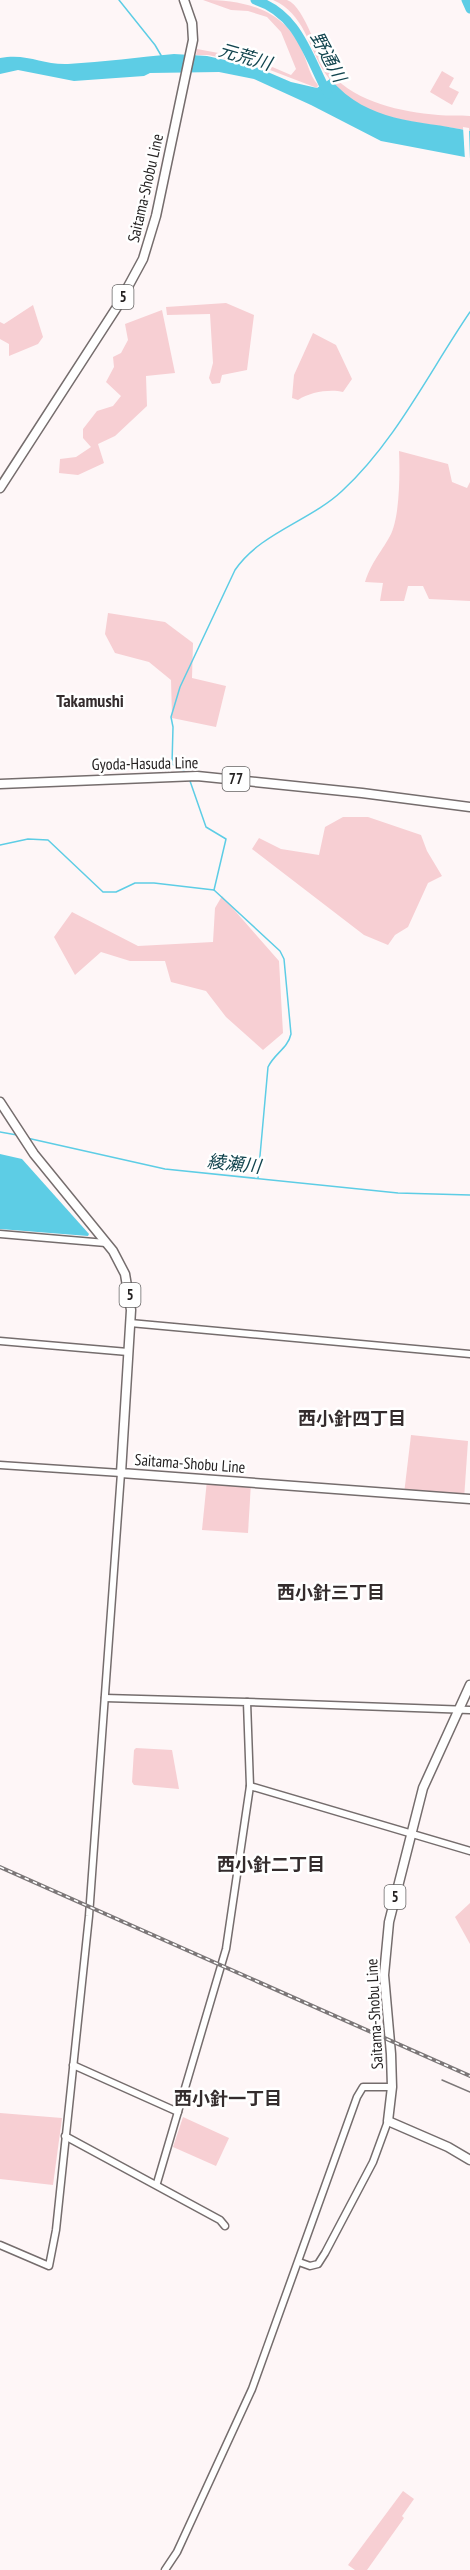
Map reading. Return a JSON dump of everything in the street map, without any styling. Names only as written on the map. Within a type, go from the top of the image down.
[{"type":"main road","name":"Saitama-Shobu Line","points":[[0,488],[117,307],[143,259],[156,216],[192,48],[193,28],[184,0]]},
{"type":"main road","name":"Gyoda-Hasuda Line","points":[[0,784],[207,777],[470,807]]},
{"type":"main road","name":"Saitama-Shobu Line","points":[[0,1102],[29,1149],[117,1258],[127,1282],[131,1300],[121,1473],[470,1499]]},
{"type":"main road","name":"Saitama-Shobu Line","points":[[388,2121],[392,2087],[384,1964],[389,1922],[427,1776],[470,1685]]},
{"type":"main road","points":[[388,2121],[448,2147],[470,2160]]},
{"type":"street","points":[[0,1234],[106,1243]]},
{"type":"street","points":[[130,1323],[470,1354]]},
{"type":"street","points":[[0,1341],[128,1352]]},
{"type":"street","points":[[0,1465],[121,1473],[89,1916],[56,2230],[49,2266],[0,2245]]},
{"type":"street","points":[[105,1698],[470,1710]]},
{"type":"street","points":[[157,2183],[226,1949],[250,1786],[247,1702]]},
{"type":"street","points":[[250,1786],[470,1851]]},
{"type":"street","points":[[73,2065],[178,2112]]},
{"type":"street","points":[[165,2570],[180,2546],[252,2389],[357,2097],[363,2087],[392,2087]]},
{"type":"street","points":[[299,2262],[310,2265],[318,2264],[325,2253],[373,2162],[388,2121]]},
{"type":"street","points":[[65,2136],[157,2183],[220,2220],[225,2226]]},
{"type":"shaded area","points":[[203,0],[247,5],[272,15],[293,34],[318,85],[317,88],[257,65],[208,55],[196,55],[197,49],[256,60],[291,75],[296,69],[281,32],[267,17],[248,11],[231,10]]},
{"type":"shaded area","points":[[273,0],[287,0],[294,5],[306,23],[327,68],[342,84],[354,92],[380,104],[409,111],[470,116],[470,131],[386,116],[355,103],[343,94],[325,73],[299,22],[284,6]]},
{"type":"shaded area","points":[[442,71],[454,78],[449,87],[459,92],[452,105],[430,92]]},
{"type":"shaded area","points":[[226,303],[254,315],[247,370],[222,375],[220,383],[212,384],[209,378],[213,363],[210,314],[167,315],[166,307]]},
{"type":"shaded area","points":[[33,305],[43,337],[38,344],[9,356],[9,344],[0,339],[0,322],[4,324]]},
{"type":"shaded area","points":[[162,310],[175,373],[146,376],[147,406],[115,436],[98,444],[104,463],[78,475],[59,473],[60,459],[76,457],[91,447],[83,438],[83,429],[97,411],[113,406],[121,396],[106,382],[114,367],[113,357],[121,353],[128,340],[125,324]]},
{"type":"shaded area","points":[[313,333],[336,345],[352,379],[343,392],[320,392],[298,400],[292,398],[294,375]]},
{"type":"shaded area","points":[[399,451],[448,464],[452,482],[467,488],[470,482],[470,601],[429,599],[423,586],[408,586],[404,601],[380,601],[383,583],[365,582],[370,568],[390,536],[396,518],[399,495]]},
{"type":"shaded area","points":[[108,613],[165,622],[193,643],[192,678],[226,686],[216,727],[172,718],[171,680],[149,662],[115,653],[105,634]]},
{"type":"shaded area","points":[[343,817],[368,817],[421,835],[427,851],[442,876],[428,883],[408,927],[395,935],[388,945],[364,935],[252,849],[259,838],[281,849],[319,855],[325,827]]},
{"type":"shaded area","points":[[222,896],[279,961],[283,1033],[263,1050],[226,1017],[206,991],[171,982],[165,961],[130,961],[101,952],[75,975],[54,937],[72,912],[138,946],[213,942],[215,908]]},
{"type":"shaded area","points":[[411,1435],[468,1441],[464,1499],[404,1494]]},
{"type":"shaded area","points":[[207,1480],[251,1483],[248,1533],[202,1530]]},
{"type":"shaded area","points":[[136,1748],[172,1750],[179,1789],[134,1785],[132,1782]]},
{"type":"shaded area","points":[[470,1903],[470,1944],[455,1917]]},
{"type":"shaded area","points":[[0,2113],[62,2118],[53,2185],[0,2179]]},
{"type":"shaded area","points":[[183,2117],[229,2138],[216,2166],[173,2147]]},
{"type":"shaded area","points":[[403,2491],[414,2499],[402,2516],[404,2518],[367,2570],[355,2570],[348,2565]]},
{"type":"water","points":[[174,54],[207,56],[256,67],[291,82],[317,88],[330,79],[345,94],[377,112],[412,121],[470,131],[470,158],[381,141],[254,79],[219,72],[150,73],[144,76],[74,81],[18,70],[0,74],[0,58],[19,57],[68,64]]},
{"type":"water","points":[[0,1154],[22,1159],[89,1234],[88,1236],[0,1229]]},
{"type":"pier","points":[[463,127],[469,128],[470,161],[465,160]]},
{"type":"waterway","points":[[119,0],[162,57]]},
{"type":"waterway","name":"野通川","points":[[255,0],[282,15],[292,26],[308,52],[328,94]]},
{"type":"waterway","points":[[466,0],[470,9]]},
{"type":"waterway","points":[[186,774],[172,764],[171,717],[180,687],[235,570],[258,546],[329,501],[361,471],[411,405],[470,312]]},
{"type":"waterway","points":[[190,781],[206,827],[226,839],[214,890]]},
{"type":"waterway","points":[[0,845],[28,839],[48,840],[103,892],[116,892],[135,883],[214,890],[280,951],[284,959],[291,1034],[287,1043],[268,1067],[258,1178]]},
{"type":"waterway","name":"綾瀬川","points":[[0,1132],[17,1135]]},
{"type":"waterway","name":"綾瀬川","points":[[27,1138],[165,1169],[398,1193],[470,1195]]},
{"type":"tram line","points":[[442,2080],[470,2092]]},
{"type":"railway","points":[[0,1867],[470,2076]]},
{"type":"district","name":"Takamushi","points":[[90,701]]},
{"type":"district","name":"西小針四丁目","points":[[352,1419]]},
{"type":"district","name":"西小針三丁目","points":[[331,1593]]},
{"type":"district","name":"西小針二丁目","points":[[271,1865]]},
{"type":"district","name":"西小針一丁目","points":[[228,2099]]},
{"type":"water label","name":"元荒川","points":[[245,57]]}]
